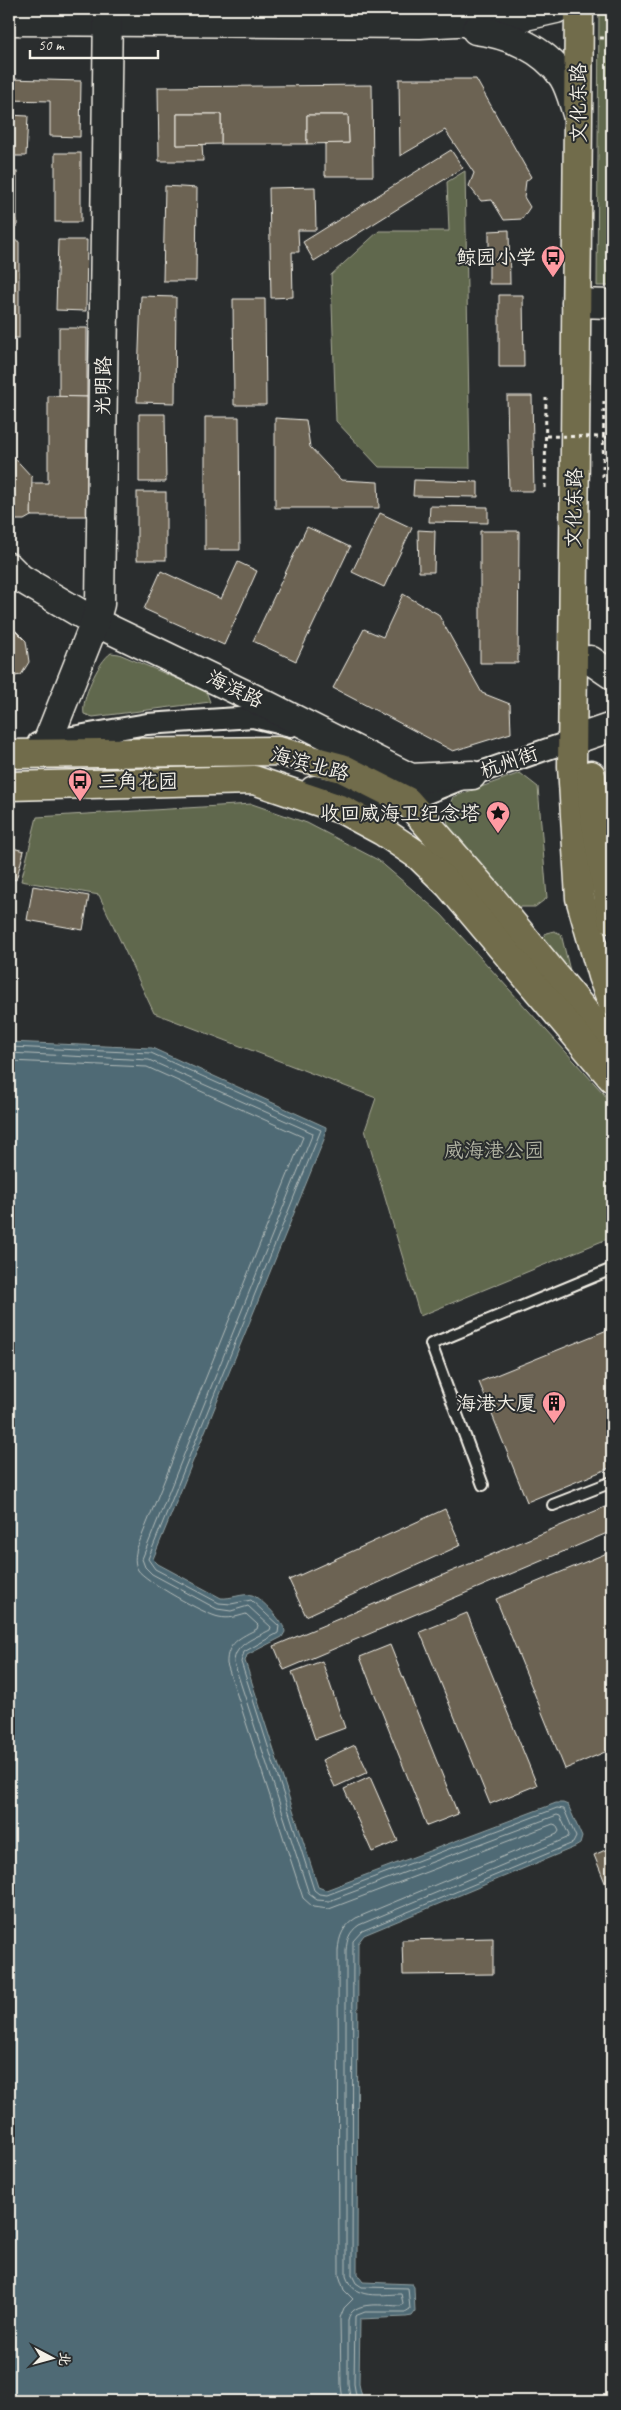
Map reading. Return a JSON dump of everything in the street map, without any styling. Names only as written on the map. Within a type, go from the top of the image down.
[{"type":"main road","points":[[9,22],[108,15],[420,24],[512,19],[556,9]]},
{"type":"main road","name":"文化东路","points":[[579,9],[578,119],[594,304],[591,734],[580,898],[602,976],[612,1002]]},
{"type":"main road","points":[[597,9],[590,660],[591,734],[593,806],[612,919]]},
{"type":"main road","name":"光明路","points":[[45,747],[95,622],[100,604],[108,15]]},
{"type":"main road","points":[[420,24],[481,31],[517,40],[548,61],[564,78],[578,119]]},
{"type":"main road","name":"海滨路","points":[[9,566],[20,578],[95,622],[411,778],[472,775]]},
{"type":"main road","points":[[590,660],[612,675]]},
{"type":"main road","name":"海滨北路","points":[[9,754],[45,747],[278,751],[342,768],[407,801],[489,895],[612,1045]]},
{"type":"main road","points":[[254,780],[360,801],[385,804],[407,801]]},
{"type":"main road","name":"海滨北路","points":[[9,786],[254,780],[343,810],[382,831],[419,856],[449,886],[612,1078]]},
{"type":"street","points":[[9,746],[45,747],[147,724],[253,717],[327,735]]},
{"type":"street","name":"杭州街","points":[[407,801],[472,775],[591,734]]},
{"type":"lane","points":[[483,1486],[431,1344],[612,1269]]},
{"type":"lane","points":[[553,1506],[612,1482]]},
{"type":"path","points":[[545,488],[546,398]]},
{"type":"path","points":[[603,477],[604,398]]},
{"type":"path","points":[[546,436],[612,438]]},
{"type":"green space","points":[[599,9],[612,9],[612,286],[597,286]]},
{"type":"green space","points":[[465,171],[470,468],[379,467],[336,421],[331,275],[379,231],[449,231],[447,182]]},
{"type":"green space","points":[[609,328],[612,328],[612,658],[609,654]]},
{"type":"green space","points":[[111,653],[119,654],[206,691],[210,702],[93,717],[84,714],[85,699],[91,681],[101,664]]},
{"type":"green space","points":[[520,773],[538,787],[547,898],[535,907],[516,907],[449,830],[446,813],[453,797]]},
{"type":"green space","name":"威海港公园","points":[[252,804],[307,823],[378,860],[441,914],[604,1094],[612,1107],[612,1237],[420,1316],[365,1130],[376,1098],[154,1013],[99,895],[21,881],[37,817]]},
{"type":"green space","points":[[554,931],[561,934],[573,983],[542,939],[546,933]]},
{"type":"water","points":[[9,1042],[152,1048],[326,1127],[325,1137],[153,1559],[158,1564],[221,1598],[241,1595],[256,1597],[272,1611],[284,1628],[285,1632],[282,1637],[247,1655],[245,1661],[318,1887],[326,1890],[556,1803],[568,1805],[582,1837],[580,1844],[575,1847],[364,1935],[358,1943],[357,2274],[363,2282],[412,2284],[414,2287],[415,2312],[412,2316],[406,2317],[360,2319],[359,2384],[363,2401],[9,2401]]},
{"type":"building","points":[[9,79],[81,81],[80,137],[50,136],[50,101],[9,100]]},
{"type":"building","points":[[399,79],[476,79],[531,177],[526,181],[524,197],[530,207],[522,219],[504,220],[492,200],[481,201],[469,186],[474,173],[445,130],[400,156]]},
{"type":"building","points":[[372,85],[373,176],[325,176],[325,143],[349,143],[348,115],[307,115],[307,144],[221,144],[221,114],[177,114],[177,145],[202,144],[203,161],[159,161],[158,87]]},
{"type":"building","points":[[177,114],[221,114],[221,144],[177,145]]},
{"type":"building","points":[[9,115],[28,116],[26,156],[9,156]]},
{"type":"building","points":[[307,115],[348,115],[349,143],[307,144]]},
{"type":"building","points":[[451,150],[463,168],[314,261],[303,242]]},
{"type":"building","points":[[55,153],[81,153],[81,222],[55,222]]},
{"type":"building","points":[[9,172],[17,172],[17,226],[9,226]]},
{"type":"building","points":[[165,186],[197,188],[196,281],[163,281]]},
{"type":"building","points":[[315,187],[316,230],[298,230],[299,252],[292,252],[293,297],[271,298],[269,188]]},
{"type":"building","points":[[509,230],[510,284],[489,284],[489,231]]},
{"type":"building","points":[[58,240],[87,240],[86,311],[56,310]]},
{"type":"building","points":[[9,241],[19,241],[19,338],[9,338]]},
{"type":"building","points":[[499,295],[523,295],[524,367],[499,367]]},
{"type":"building","points":[[141,296],[176,297],[175,403],[137,402]]},
{"type":"building","points":[[233,299],[265,299],[266,405],[234,405]]},
{"type":"building","points":[[59,328],[87,328],[87,397],[59,397]]},
{"type":"building","points":[[48,396],[87,397],[87,516],[31,516],[31,483],[48,483]]},
{"type":"building","points":[[507,396],[532,396],[534,491],[509,491]]},
{"type":"building","points":[[139,414],[165,414],[166,482],[139,482]]},
{"type":"building","points":[[205,417],[239,417],[240,550],[205,550]]},
{"type":"building","points":[[275,418],[306,420],[310,447],[341,480],[378,482],[379,508],[275,508]]},
{"type":"building","points":[[9,452],[32,477],[31,516],[24,520],[16,520],[9,516]]},
{"type":"building","points":[[414,480],[478,482],[478,497],[413,496]]},
{"type":"building","points":[[137,492],[166,492],[166,560],[137,560]]},
{"type":"building","points":[[430,506],[488,507],[488,523],[429,522]]},
{"type":"building","points":[[380,513],[412,528],[384,587],[352,572]]},
{"type":"building","points":[[307,527],[350,547],[296,661],[253,641]]},
{"type":"building","points":[[418,530],[435,531],[434,572],[419,572]]},
{"type":"building","points":[[480,531],[519,531],[518,663],[480,663]]},
{"type":"building","points":[[238,562],[257,571],[224,645],[144,609],[161,571],[221,599]]},
{"type":"building","points":[[403,594],[438,614],[482,693],[510,704],[511,733],[453,751],[333,688],[364,629],[383,637]]},
{"type":"building","points":[[9,624],[26,641],[29,662],[21,675],[9,677]]},
{"type":"building","points":[[9,847],[24,851],[16,880],[9,878]]},
{"type":"building","points":[[33,886],[89,896],[83,930],[27,920]]},
{"type":"building","name":"海港大厦","points":[[612,1328],[612,1467],[527,1502],[479,1382]]},
{"type":"building","points":[[612,1504],[612,1531],[284,1670],[274,1646]]},
{"type":"building","points":[[445,1509],[461,1545],[306,1616],[289,1580]]},
{"type":"building","points":[[612,1551],[612,1749],[565,1769],[496,1599]]},
{"type":"building","points":[[467,1613],[537,1785],[490,1804],[420,1632]]},
{"type":"building","points":[[390,1645],[458,1814],[427,1826],[360,1657]]},
{"type":"building","points":[[322,1661],[345,1728],[315,1739],[292,1672]]},
{"type":"building","points":[[355,1745],[368,1772],[335,1787],[322,1760]]},
{"type":"building","points":[[370,1777],[398,1841],[372,1852],[344,1789]]},
{"type":"building","points":[[612,1847],[612,1900],[594,1855]]},
{"type":"building","points":[[493,1938],[493,1974],[403,1975],[402,1940]]},
{"type":"place","name":"鲸园小学","points":[[553,278]]},
{"type":"place","name":"三角花园","points":[[80,802]]},
{"type":"place","name":"收回威海卫纪念塔","points":[[498,834]]},
{"type":"place","name":"海港大厦","points":[[554,1424]]}]
